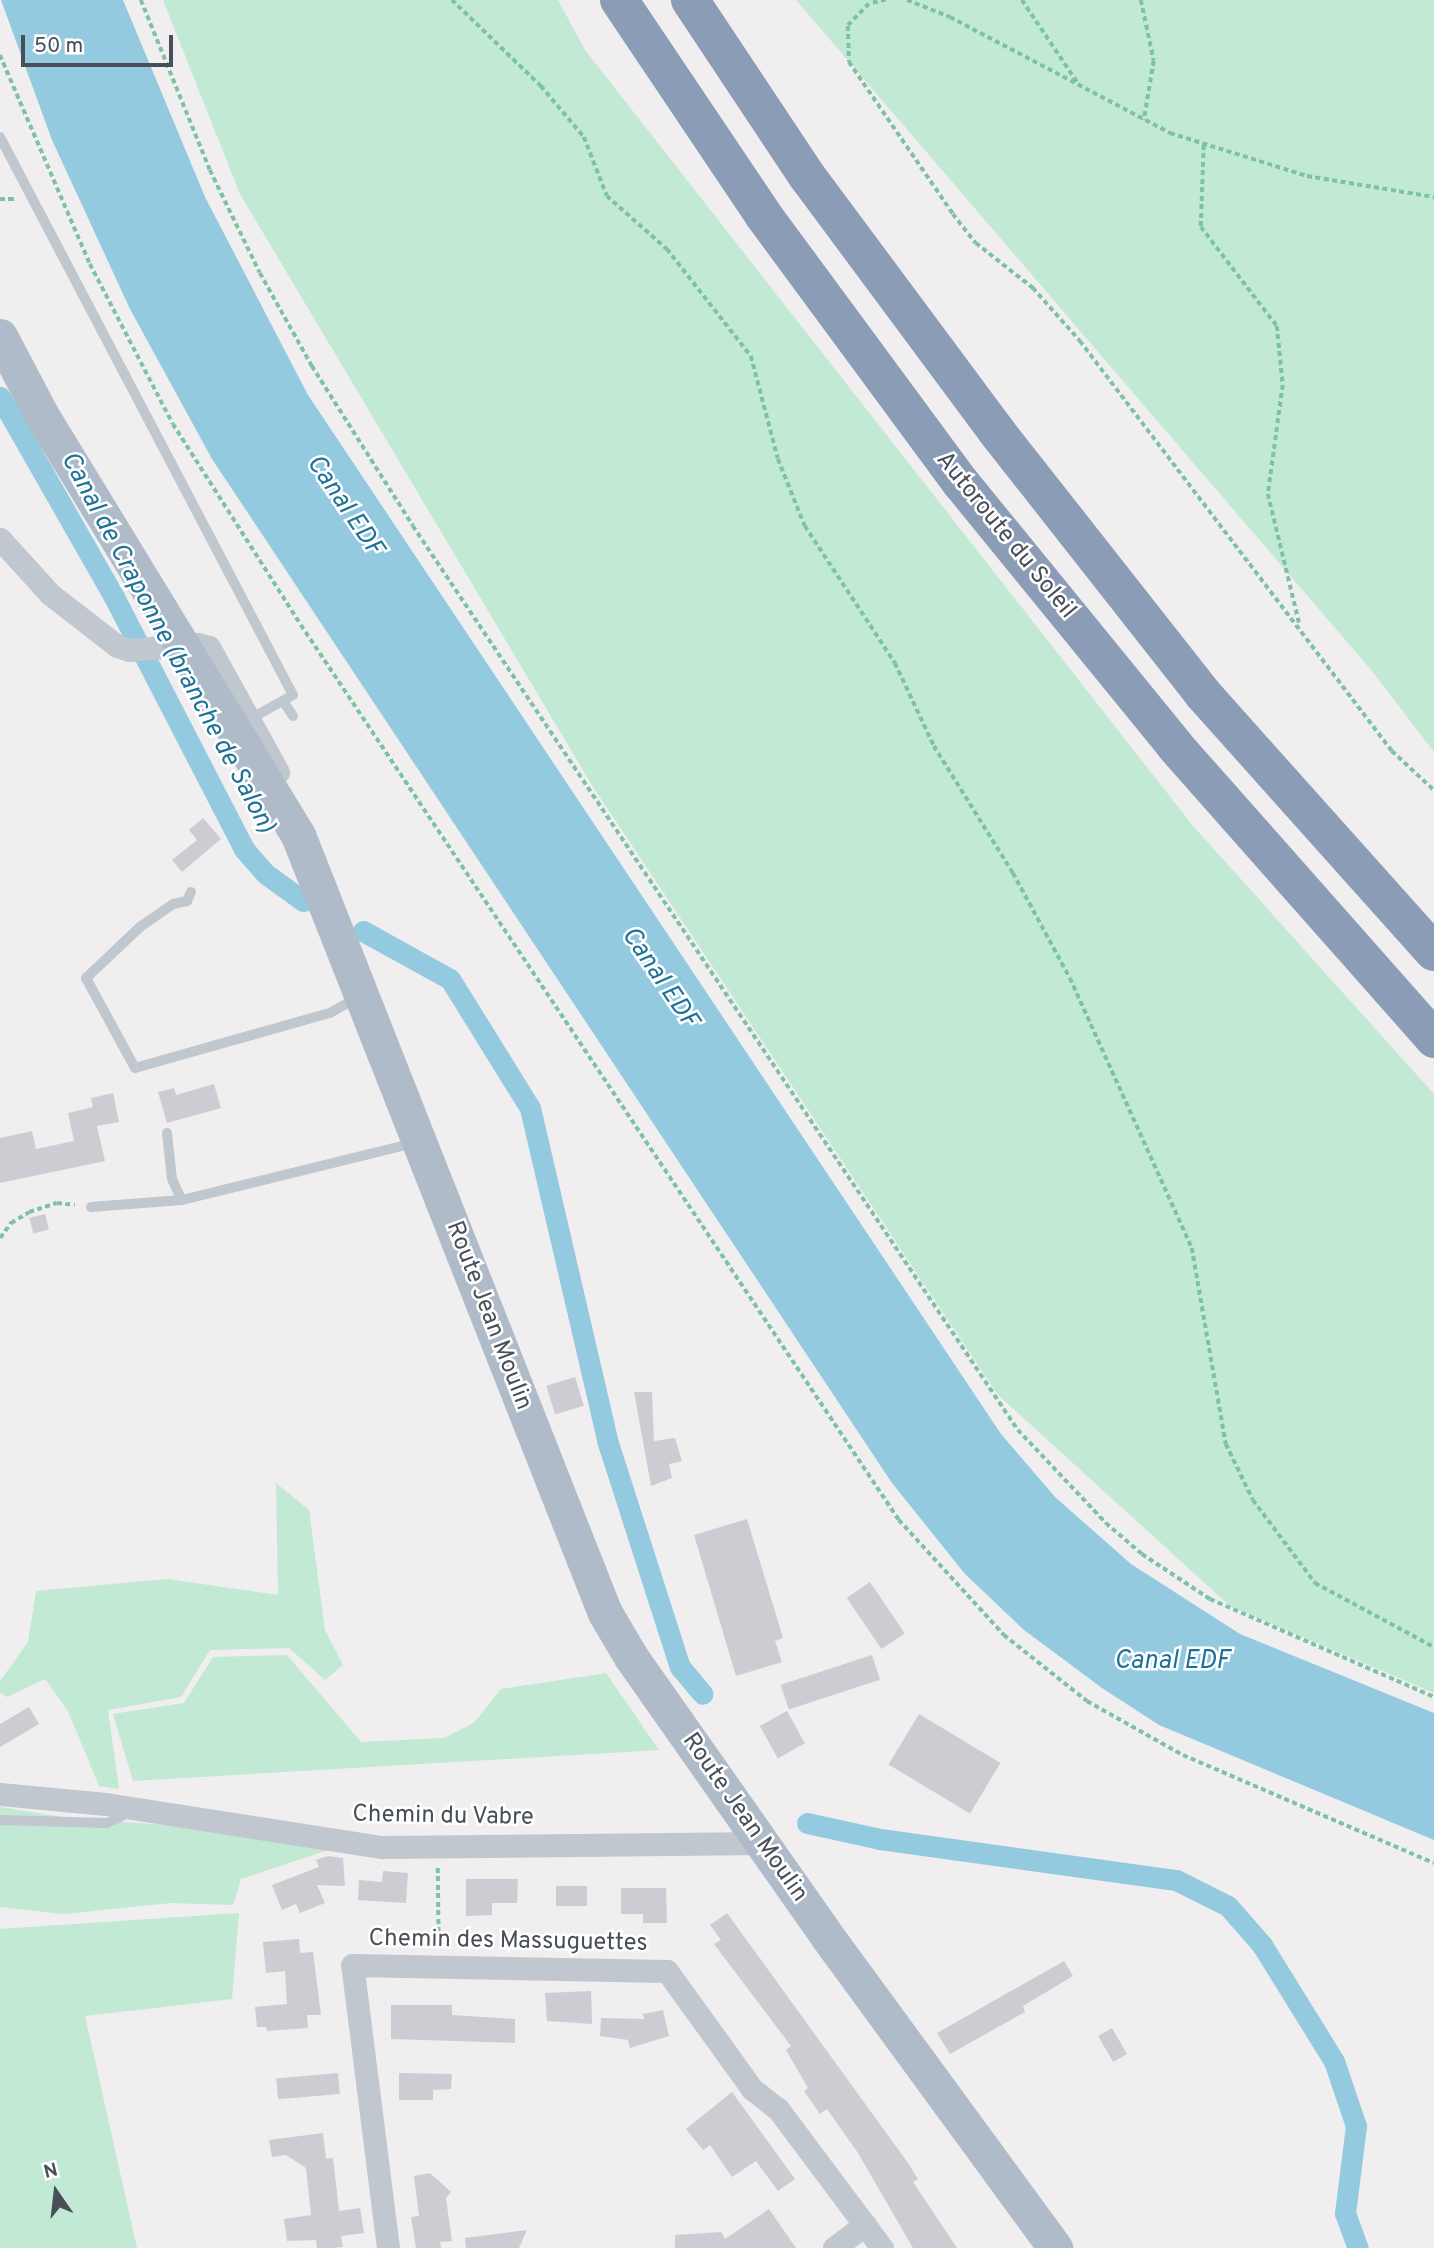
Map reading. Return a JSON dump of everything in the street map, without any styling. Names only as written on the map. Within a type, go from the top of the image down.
[{"type":"highway","name":"Autoroute du Soleil","points":[[619,0],[764,216],[961,483],[1176,747],[1434,1039]]},
{"type":"highway","points":[[690,0],[807,176],[1005,443],[1203,694],[1434,952]]},
{"type":"main road","name":"Route Jean Moulin","points":[[0,337],[168,648],[298,835],[363,993],[605,1613],[631,1657],[1055,2248]]},
{"type":"street","points":[[0,539],[50,594],[92,630],[129,650],[209,648],[297,809],[315,873]]},
{"type":"street","name":"Chemin du Vabre","points":[[0,1794],[136,1809],[382,1847],[763,1843]]},
{"type":"street","name":"Chemin des Massuguettes","points":[[388,2248],[352,1965],[439,1964],[667,1971],[752,2089],[778,2109],[882,2248]]},
{"type":"street","points":[[834,2248],[864,2224]]},
{"type":"lane","points":[[0,137],[293,695],[250,719]]},
{"type":"lane","points":[[283,701],[293,716]]},
{"type":"lane","points":[[191,892],[187,901],[173,904],[140,928],[86,978],[135,1068],[330,1013],[363,993]]},
{"type":"lane","points":[[167,1133],[172,1179],[182,1200]]},
{"type":"lane","points":[[91,1207],[182,1200],[420,1141]]},
{"type":"lane","points":[[0,1820],[107,1823],[136,1809]]},
{"type":"path","points":[[141,0],[210,170],[260,273],[313,366],[413,526],[1018,1430],[1106,1523],[1142,1554],[1210,1600],[1434,1698]]},
{"type":"path","points":[[452,0],[550,96],[584,137],[607,196],[667,249],[751,356],[778,459],[805,526],[895,663],[934,746],[1013,873],[1070,978],[1192,1248],[1226,1444],[1253,1500],[1315,1583],[1434,1647]]},
{"type":"path","points":[[886,0],[869,4],[848,26],[849,62],[976,243],[1033,288],[1080,341],[1392,751],[1434,790]]},
{"type":"path","points":[[907,0],[1078,84],[1144,120],[1204,145],[1307,176],[1434,197]]},
{"type":"path","points":[[1022,0],[1078,84]]},
{"type":"path","points":[[1141,0],[1154,61],[1144,120]]},
{"type":"path","points":[[0,55],[90,264],[173,424],[316,648],[899,1520],[1004,1635],[1087,1701],[1183,1755],[1434,1863]]},
{"type":"path","points":[[1204,145],[1201,227],[1277,326],[1283,385],[1268,494],[1301,629]]},
{"type":"path","points":[[0,200],[12,200]]},
{"type":"path","points":[[0,1238],[11,1223],[29,1212],[57,1203],[91,1207]]},
{"type":"path","points":[[438,1847],[439,1964]]},
{"type":"green space","points":[[163,0],[558,0],[585,50],[1193,826],[1434,1094],[1434,1693],[1230,1606],[998,1395],[593,787],[240,194]]},
{"type":"green space","points":[[796,0],[1434,0],[1434,752],[1372,671]]},
{"type":"green space","points":[[276,1483],[309,1510],[325,1630],[343,1665],[325,1680],[289,1648],[210,1650],[181,1697],[108,1710],[119,1789],[99,1786],[68,1711],[45,1679],[7,1697],[0,1692],[0,1681],[28,1642],[36,1591],[167,1579],[278,1595]]},
{"type":"green space","points":[[287,1655],[361,1742],[444,1738],[474,1723],[501,1689],[606,1673],[659,1750],[133,1781],[113,1714],[184,1703],[213,1657]]},
{"type":"green space","points":[[0,1807],[75,1819],[185,1826],[334,1848],[241,1879],[233,1905],[171,1903],[64,1914],[0,1907]]},
{"type":"green space","points":[[239,1913],[232,1999],[85,2016],[137,2248],[0,2248],[0,1929]]},
{"type":"water","name":"Canal EDF","points":[[1,0],[123,0],[205,197],[308,395],[1001,1434],[1055,1497],[1131,1564],[1240,1634],[1434,1713],[1434,1840],[1159,1725],[1102,1688],[1024,1630],[965,1574],[892,1483],[212,459],[130,309],[52,140]]},
{"type":"building","points":[[203,818],[221,839],[182,872],[172,860],[197,840],[189,830]]},
{"type":"building","points":[[214,1084],[221,1108],[167,1123],[158,1092],[174,1088],[176,1095]]},
{"type":"building","points":[[113,1093],[119,1122],[97,1126],[105,1161],[0,1183],[0,1138],[32,1131],[36,1149],[74,1141],[68,1113],[93,1107],[91,1098]]},
{"type":"building","points":[[45,1214],[49,1230],[33,1233],[29,1218]]},
{"type":"building","points":[[575,1377],[584,1406],[555,1414],[546,1386]]},
{"type":"building","points":[[634,1392],[652,1392],[654,1441],[675,1438],[682,1461],[669,1464],[672,1478],[651,1486]]},
{"type":"building","points":[[747,1519],[783,1638],[775,1641],[782,1662],[736,1676],[694,1535]]},
{"type":"building","points":[[870,1582],[905,1633],[881,1649],[847,1598]]},
{"type":"building","points":[[872,1655],[880,1680],[789,1709],[781,1685]]},
{"type":"building","points":[[29,1707],[39,1724],[0,1747],[0,1724]]},
{"type":"building","points":[[787,1711],[805,1743],[778,1758],[760,1726]]},
{"type":"building","points":[[919,1714],[1000,1763],[970,1814],[889,1765]]},
{"type":"building","points":[[328,1856],[343,1858],[345,1886],[317,1885],[325,1903],[300,1913],[296,1904],[282,1910],[272,1885],[319,1867],[316,1860]]},
{"type":"building","points":[[383,1871],[408,1873],[406,1903],[358,1900],[359,1880],[382,1882]]},
{"type":"building","points":[[466,1879],[518,1879],[517,1903],[492,1903],[492,1915],[466,1916]]},
{"type":"building","points":[[556,1886],[587,1886],[587,1906],[556,1906]]},
{"type":"building","points":[[621,1888],[666,1888],[667,1923],[643,1923],[643,1914],[621,1914]]},
{"type":"building","points":[[727,1913],[908,2163],[918,2179],[913,2182],[957,2248],[913,2248],[858,2153],[827,2109],[820,2114],[804,2091],[808,2088],[786,2050],[791,2046],[714,1944],[721,1940],[710,1925]]},
{"type":"building","points":[[299,1939],[300,1953],[313,1952],[321,2015],[307,2015],[308,2028],[267,2031],[266,2027],[257,2027],[255,2007],[287,2004],[285,1971],[266,1973],[263,1942]]},
{"type":"building","points":[[1064,1961],[1073,1976],[1023,2006],[1025,2012],[950,2054],[937,2033]]},
{"type":"building","points":[[591,1991],[592,2024],[547,2021],[545,1993]]},
{"type":"building","points":[[391,2005],[452,2005],[452,2015],[515,2019],[515,2043],[391,2039]]},
{"type":"building","points":[[663,2010],[669,2036],[630,2048],[628,2040],[600,2036],[601,2018],[644,2019],[643,2014]]},
{"type":"building","points":[[1112,2028],[1127,2054],[1113,2062],[1098,2036]]},
{"type":"building","points":[[338,2073],[340,2094],[278,2099],[276,2078]]},
{"type":"building","points":[[399,2073],[452,2074],[451,2089],[433,2090],[433,2100],[399,2100]]},
{"type":"building","points":[[732,2092],[795,2179],[778,2191],[756,2161],[732,2177],[710,2145],[703,2150],[686,2129]]},
{"type":"building","points":[[323,2133],[326,2159],[333,2158],[339,2211],[360,2208],[364,2233],[341,2236],[343,2247],[317,2248],[316,2240],[287,2241],[284,2219],[311,2215],[306,2168],[286,2155],[272,2157],[269,2140]]},
{"type":"building","points":[[430,2173],[451,2192],[446,2198],[452,2241],[440,2242],[441,2248],[416,2248],[411,2217],[419,2216],[414,2176]]},
{"type":"building","points":[[769,2209],[796,2248],[675,2248],[675,2235],[721,2232],[725,2239]]},
{"type":"building","points":[[527,2230],[519,2248],[466,2248],[465,2238]]},
{"type":"waterway","name":"Canal de Craponne (branche de Salon)","points":[[0,397],[114,597],[244,849],[266,874],[303,901]]},
{"type":"waterway","name":"Canal de Craponne (branche de Salon)","points":[[363,931],[450,979],[530,1108],[607,1440],[680,1667],[703,1694]]},
{"type":"waterway","name":"Canal de Craponne (branche de Salon)","points":[[807,1823],[880,1839],[1176,1880],[1228,1906],[1262,1945],[1334,2061],[1356,2126],[1345,2213],[1358,2248]]}]
